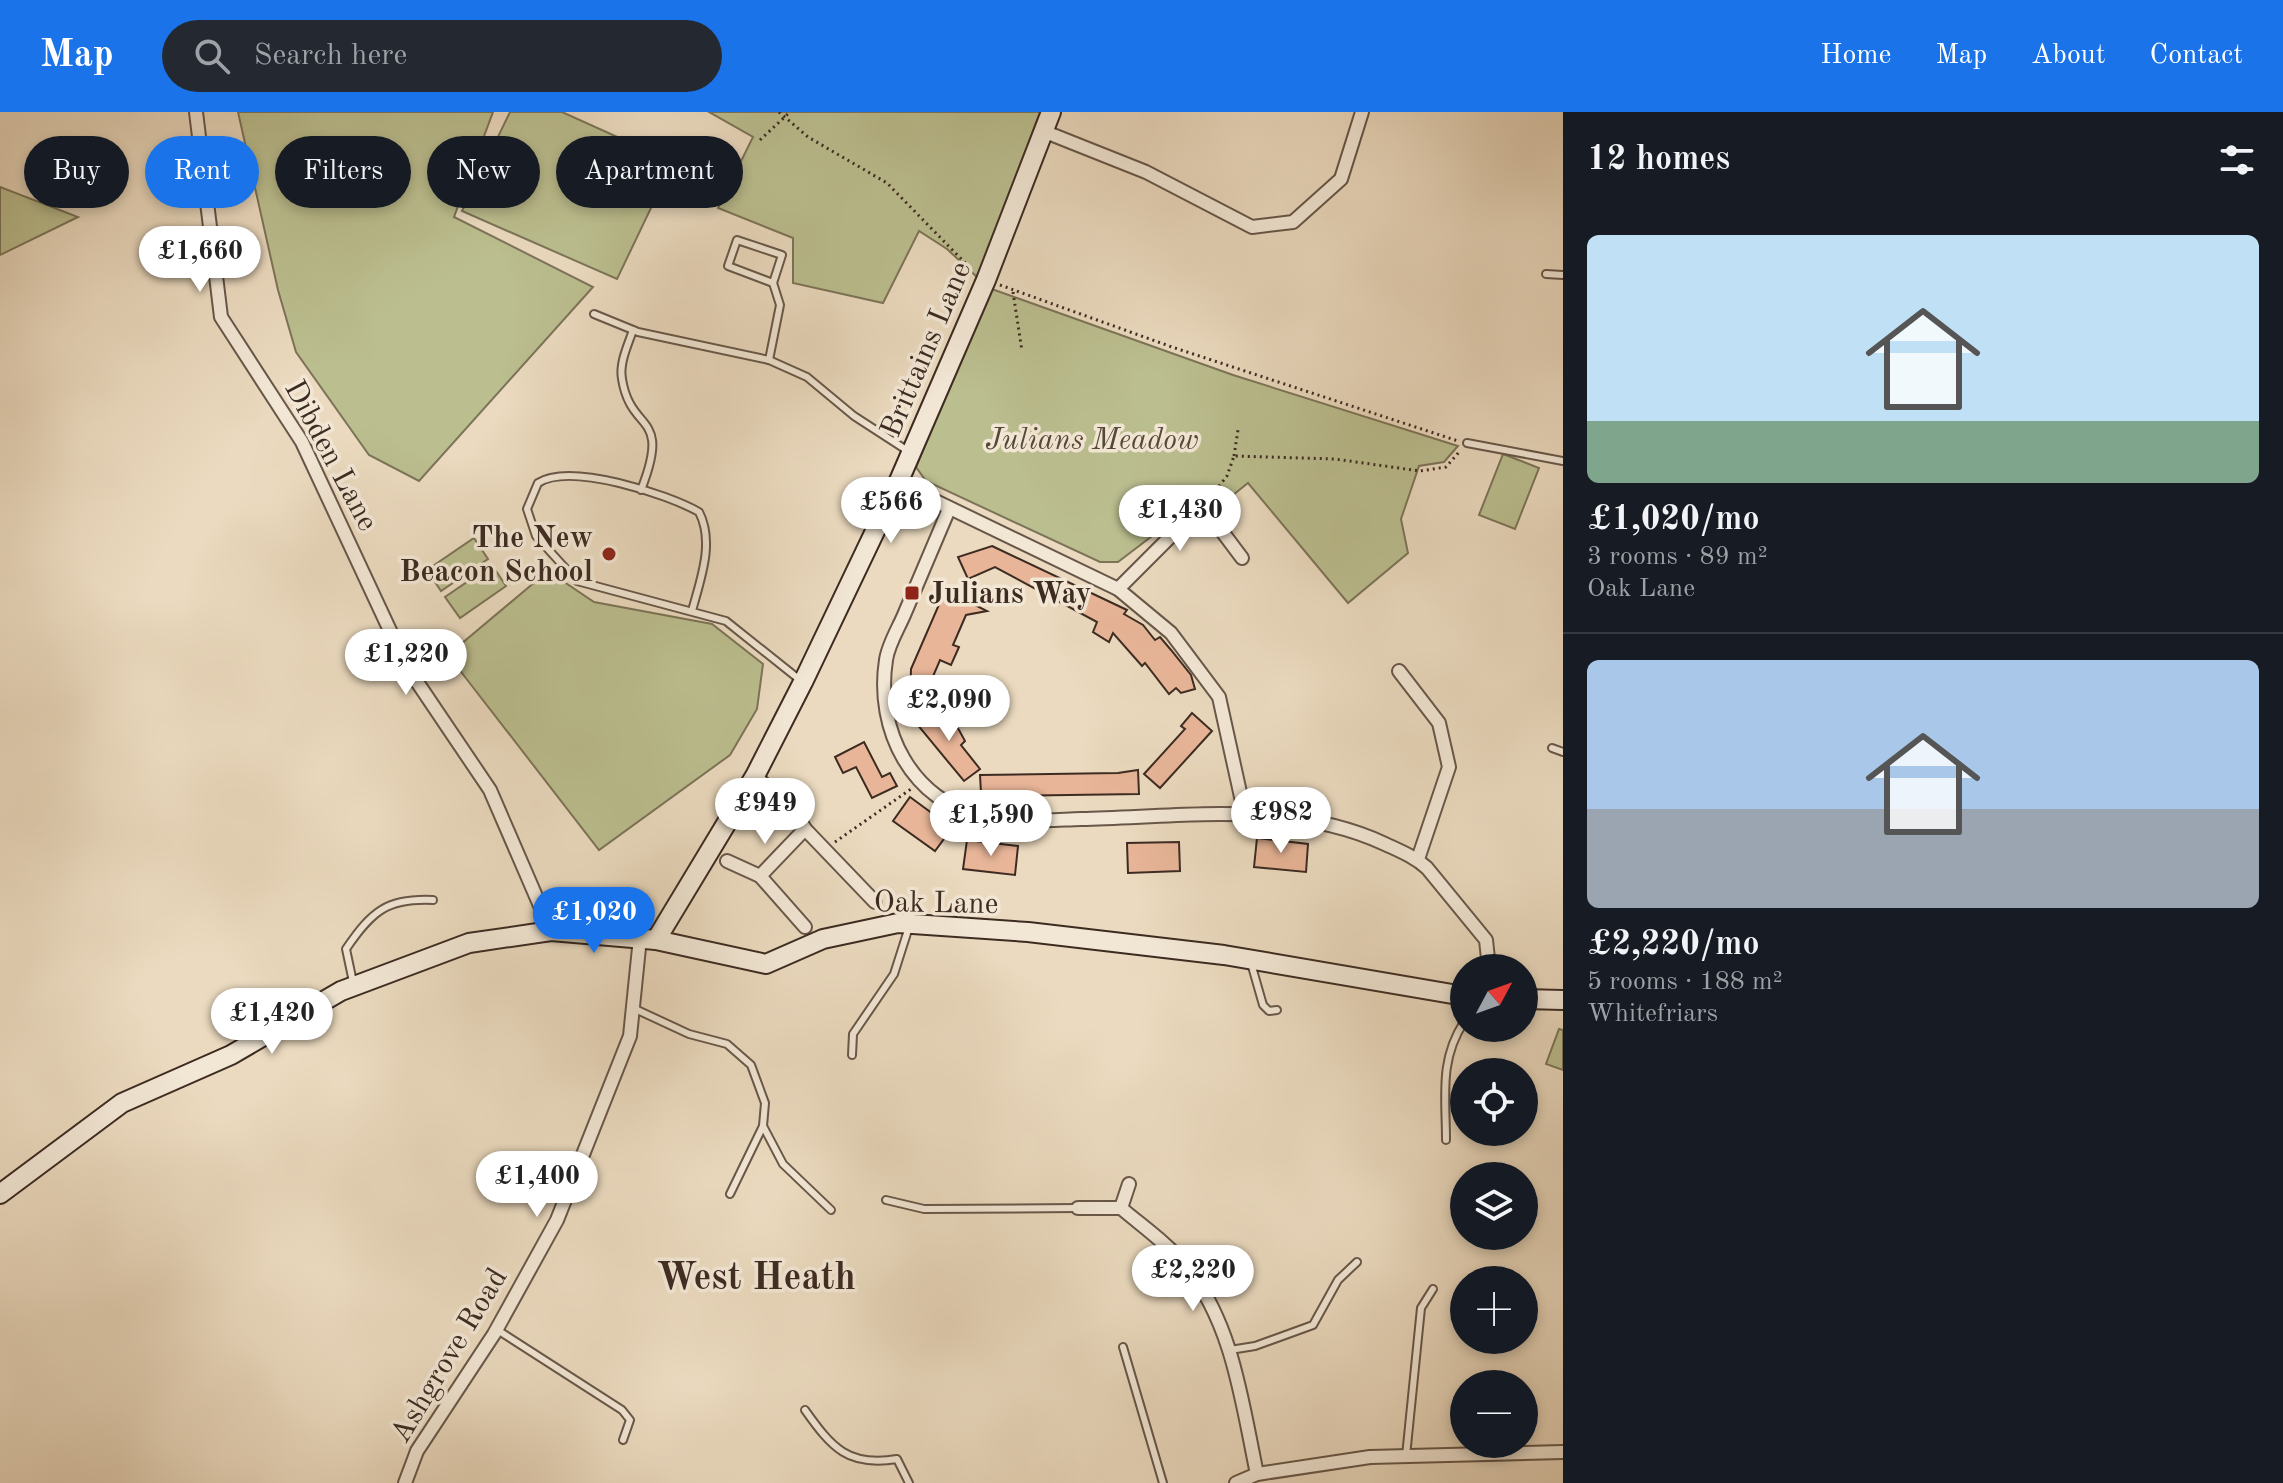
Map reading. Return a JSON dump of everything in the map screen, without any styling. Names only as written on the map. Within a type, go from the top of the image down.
[{"type":"street","name":"Dibden Lane","points":[[196,112],[221,317],[302,442],[407,667],[490,790],[551,931]]},
{"type":"street","name":"Brittains Lane","points":[[648,939],[755,776],[803,682],[898,483],[986,280],[1051,112]]},
{"type":"street","points":[[1043,131],[1146,172],[1252,227],[1293,222],[1341,179],[1362,112]]},
{"type":"street","points":[[898,483],[1118,589],[1171,633],[1219,697],[1245,815]]},
{"type":"street","points":[[949,509],[886,659],[889,731],[900,755],[920,782],[954,809],[986,818],[1054,820],[1245,815],[1331,824],[1358,831],[1418,859],[1486,940],[1488,954]]},
{"type":"street","points":[[1118,589],[1192,515],[1218,526],[1242,558]]},
{"type":"street","points":[[1399,671],[1439,723],[1449,767],[1418,859]]},
{"type":"street","points":[[755,776],[794,810],[805,829],[875,902]]},
{"type":"street","points":[[760,876],[805,829]]},
{"type":"street","points":[[727,861],[760,876],[805,927]]},
{"type":"street","name":"Oak Lane","points":[[0,1194],[122,1103],[231,1055],[353,986],[469,943],[551,931],[648,939],[766,964],[823,939],[864,927],[910,924],[1028,932],[1251,960],[1450,994]]},
{"type":"street","name":"Ashgrove Road","points":[[405,1483],[417,1451],[496,1329],[557,1220],[630,1036],[648,939]]},
{"type":"street","points":[[1538,999],[1563,1000]]},
{"type":"street","points":[[1121,1208],[1129,1184]]},
{"type":"street","points":[[1078,1208],[1121,1208],[1184,1263],[1202,1289],[1230,1350],[1257,1474]]},
{"type":"street","points":[[1236,1483],[1257,1474],[1370,1457],[1563,1452]]},
{"type":"lane","points":[[769,360],[780,305],[773,283],[782,255],[737,240],[728,266],[773,283]]},
{"type":"lane","points":[[1546,274],[1563,275]]},
{"type":"lane","points":[[594,314],[633,330],[769,360],[807,377],[854,416],[911,452]]},
{"type":"lane","points":[[633,330],[621,377],[633,406],[652,434],[654,444],[654,457],[641,490]]},
{"type":"lane","points":[[1467,443],[1563,461]]},
{"type":"lane","points":[[692,611],[705,563],[704,523],[699,512],[679,501],[641,490],[557,475],[538,483],[527,509],[536,536],[577,581],[726,621],[803,682]]},
{"type":"lane","points":[[1552,748],[1563,752]]},
{"type":"lane","points":[[353,986],[345,954],[353,939],[392,901],[433,900]]},
{"type":"lane","points":[[852,1055],[853,1034],[894,974],[910,924]]},
{"type":"lane","points":[[1251,960],[1263,1005],[1269,1011],[1277,1010]]},
{"type":"lane","points":[[633,1008],[689,1034],[727,1044],[751,1065],[765,1103],[763,1126],[730,1194]]},
{"type":"lane","points":[[1446,1140],[1445,1072],[1452,1042]]},
{"type":"lane","points":[[763,1126],[783,1164],[831,1210]]},
{"type":"lane","points":[[886,1200],[924,1209],[1078,1208]]},
{"type":"lane","points":[[1230,1350],[1255,1346],[1313,1325],[1338,1280],[1357,1262]]},
{"type":"lane","points":[[1406,1456],[1421,1308],[1433,1289]]},
{"type":"lane","points":[[496,1329],[622,1410],[630,1420],[623,1440]]},
{"type":"lane","points":[[1123,1347],[1163,1483]]},
{"type":"lane","points":[[805,1410],[824,1437],[845,1455],[866,1462],[897,1459],[909,1483]]},
{"type":"path","points":[[779,112],[808,137],[887,183],[971,270],[986,280],[1273,381],[1467,443],[1446,467],[1420,471],[1335,459],[1234,456]]},
{"type":"path","points":[[760,140],[790,112]]},
{"type":"path","points":[[1013,291],[1022,351]]},
{"type":"path","points":[[1192,515],[1214,496],[1234,456],[1238,430]]},
{"type":"path","points":[[826,849],[920,782]]},
{"type":"green space","points":[[238,112],[493,112],[484,136],[427,136],[427,208],[457,208],[454,217],[593,287],[419,481],[369,455],[296,352],[259,205],[259,136],[243,136]]},
{"type":"green space","points":[[510,112],[562,112],[615,136],[556,136],[556,208],[651,208],[617,279],[462,211],[463,208],[540,208],[540,136],[498,136]]},
{"type":"green space","points":[[709,112],[1040,112],[979,279],[947,249],[919,231],[883,303],[793,283],[793,238],[718,208],[743,208],[743,157],[753,137]]},
{"type":"green space","points":[[0,187],[24,196],[24,208],[55,208],[78,217],[0,255]]},
{"type":"green space","name":"Julians Meadow","points":[[989,288],[1233,375],[1458,446],[1444,462],[1419,466],[1401,519],[1408,553],[1348,603],[1248,483],[1212,512],[1177,517],[1118,562],[1100,562],[926,481],[916,467]]},
{"type":"green space","points":[[1503,454],[1539,468],[1515,529],[1479,515]]},
{"type":"green space","points":[[474,538],[488,559],[441,591],[427,570]]},
{"type":"green space","points":[[492,565],[506,586],[460,618],[445,597]]},
{"type":"green space","points":[[548,571],[594,602],[712,624],[763,664],[757,709],[730,755],[599,850],[448,655]]},
{"type":"green space","points":[[1559,1029],[1563,1030],[1563,1070],[1546,1064]]},
{"type":"building","points":[[992,546],[1127,610],[1124,614],[1143,625],[1155,640],[1160,637],[1191,675],[1195,689],[1181,693],[1176,688],[1169,694],[1145,663],[1142,666],[1113,633],[1109,642],[1093,632],[1097,622],[995,567],[968,579],[958,557]]},
{"type":"building","points":[[949,592],[987,611],[966,615],[953,645],[959,647],[951,665],[940,660],[931,681],[931,703],[910,702],[911,669],[944,593],[947,595]]},
{"type":"building","points":[[934,708],[944,723],[950,718],[965,741],[961,745],[980,769],[964,781],[916,723]]},
{"type":"building","points":[[1192,713],[1212,731],[1160,788],[1144,774],[1185,729],[1181,726]]},
{"type":"building","points":[[864,742],[882,777],[890,773],[897,786],[872,798],[856,767],[843,773],[835,757]]},
{"type":"building","points":[[1138,770],[1139,794],[1002,796],[981,793],[980,775]]},
{"type":"building","points":[[910,797],[952,828],[935,851],[893,821]]},
{"type":"building","points":[[1257,838],[1308,844],[1306,872],[1254,867]]},
{"type":"building","points":[[967,840],[1018,846],[1015,875],[963,869]]},
{"type":"building","points":[[1179,842],[1180,871],[1128,873],[1127,843]]},
{"type":"place","name":"The New Beacon School","points":[[609,554]]},
{"type":"place","name":"Julians Way","points":[[912,593]]},
{"type":"district","name":"West Heath","points":[[756,1276]]}]
